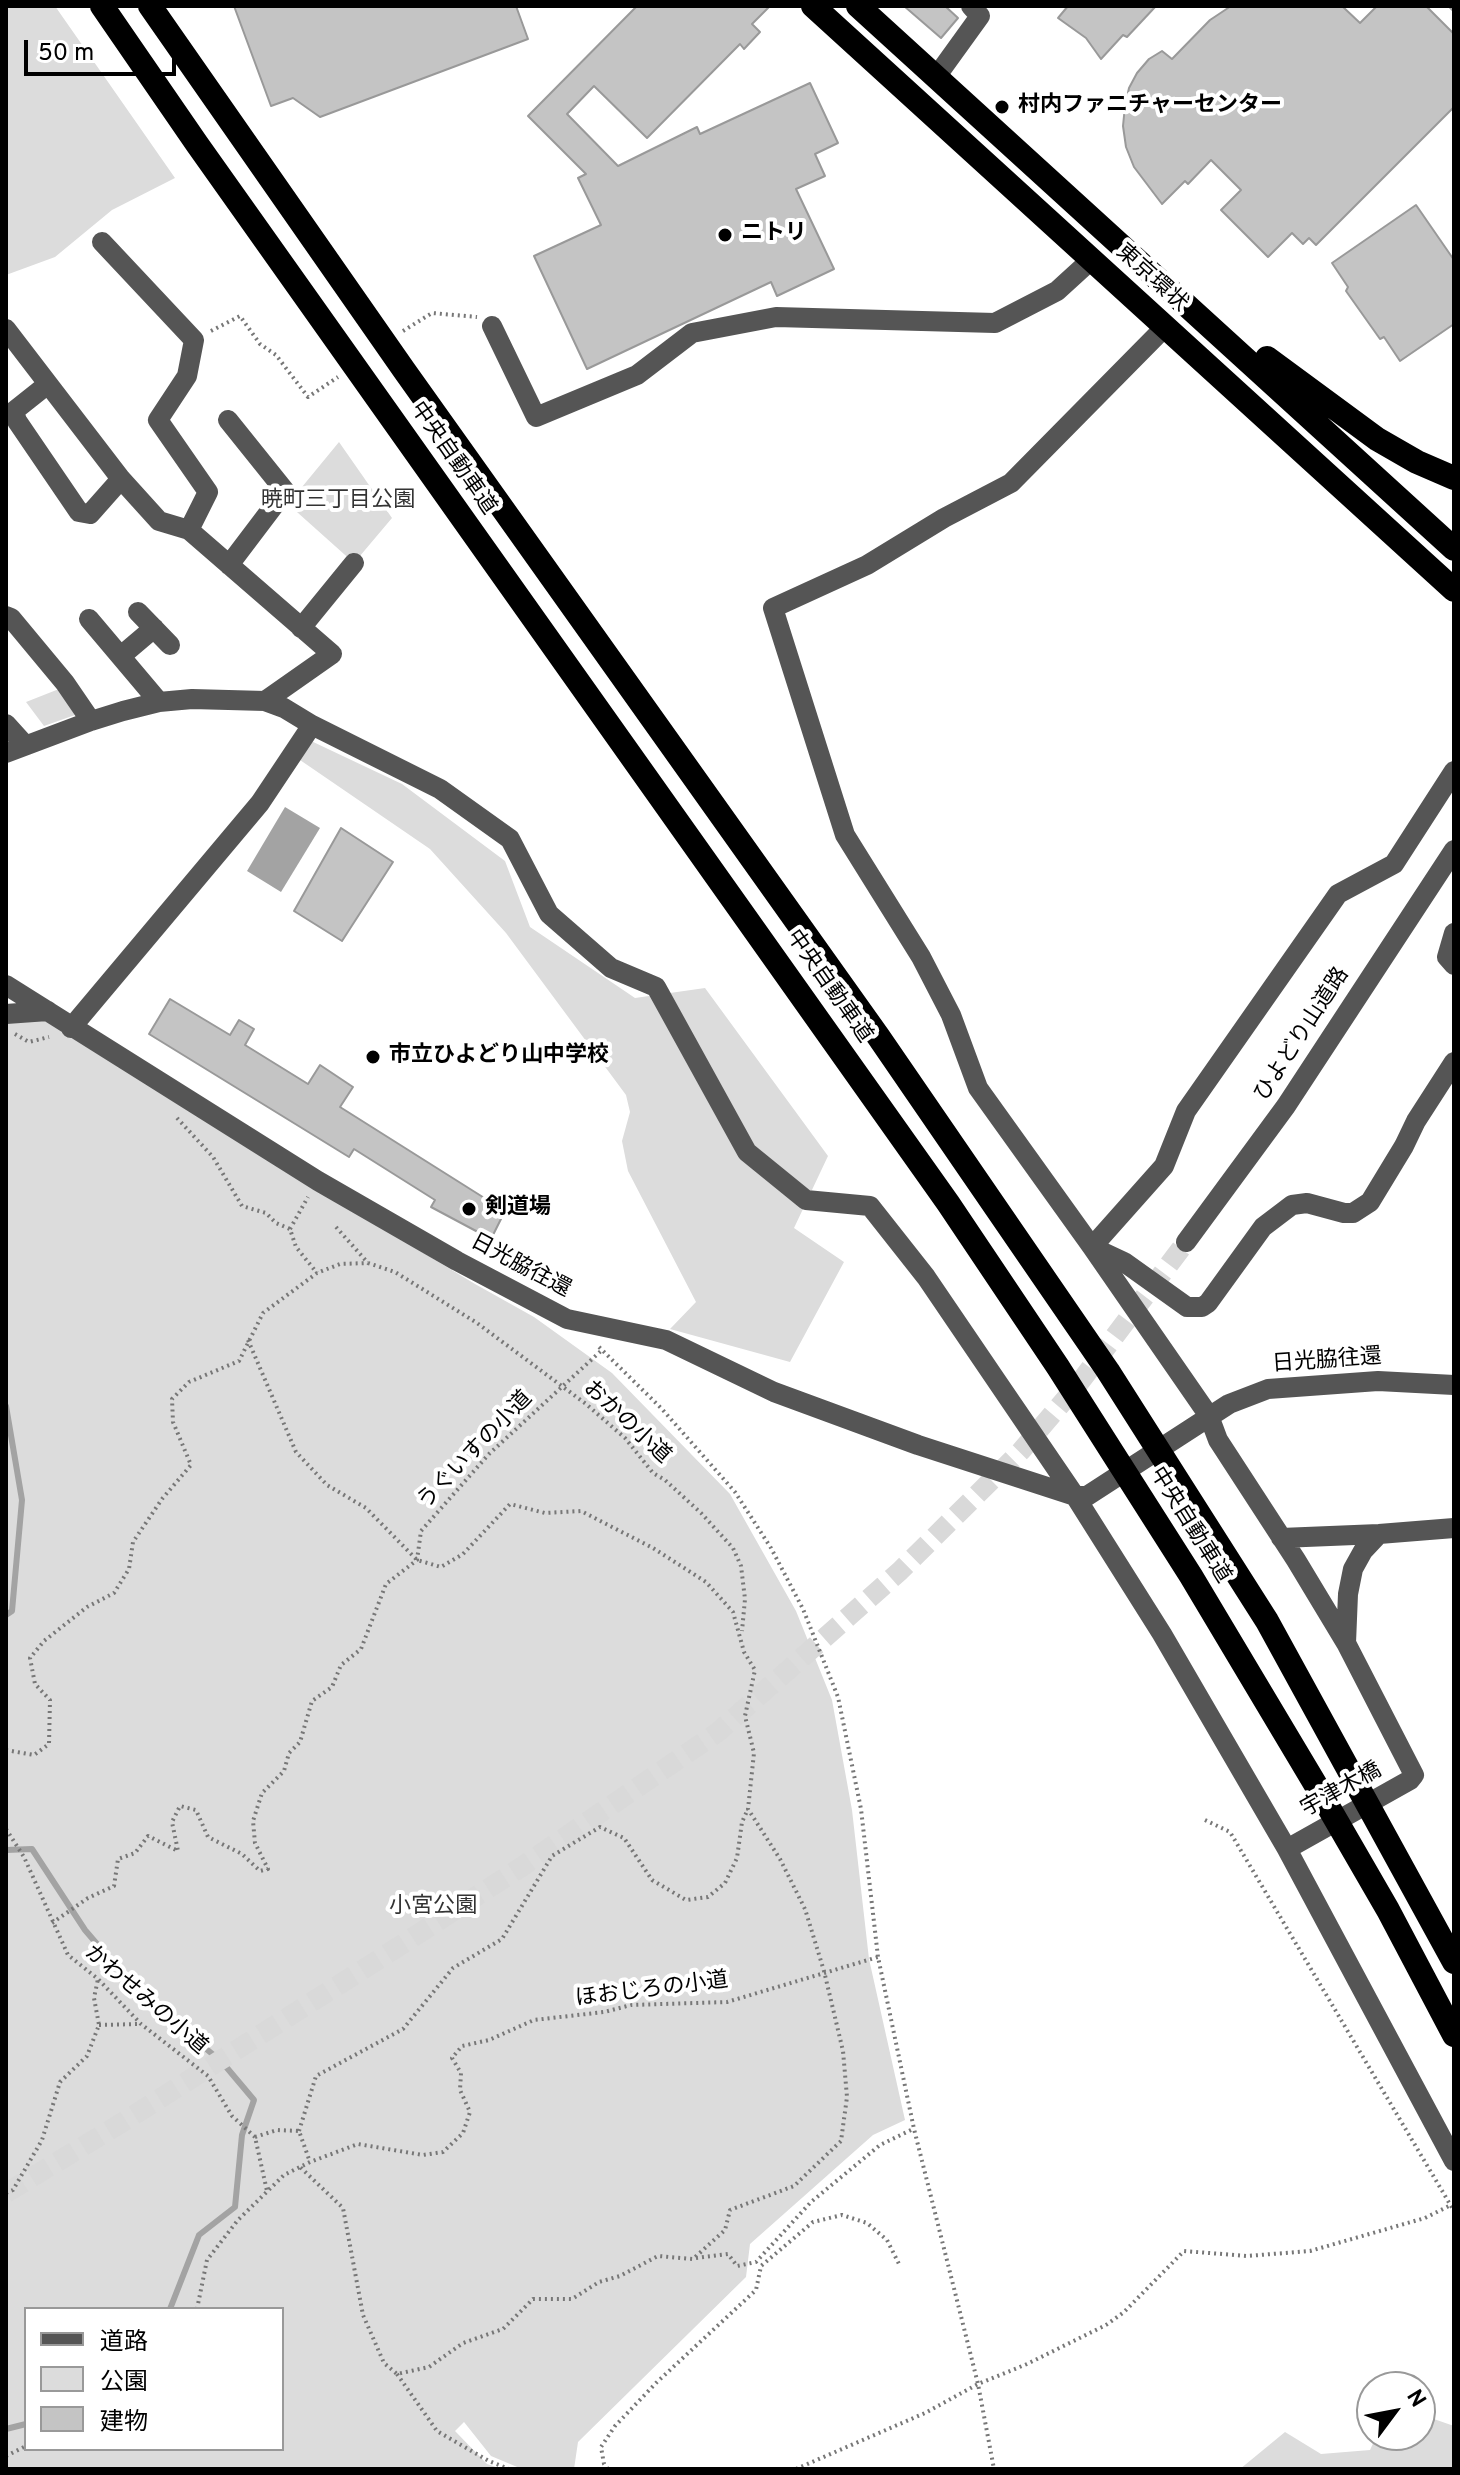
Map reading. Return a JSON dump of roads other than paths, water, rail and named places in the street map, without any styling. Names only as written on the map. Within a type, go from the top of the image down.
[{"type":"highway","name":"中央自動車道","points":[[102,6],[974,1240],[1191,1576],[1322,1794],[1454,2035]]},
{"type":"highway","name":"中央自動車道","points":[[150,6],[395,358],[878,1036],[1108,1371],[1267,1621],[1454,1962]]},
{"type":"highway","name":"東京環状","points":[[813,6],[1454,590]]},
{"type":"highway","name":"東京環状","points":[[858,6],[1454,549]]},
{"type":"highway","points":[[1087,215],[1180,284],[1242,340],[1337,412],[1417,462],[1454,478]]},
{"type":"highway","points":[[1215,373],[1217,357],[1232,346]]},
{"type":"highway","points":[[1376,519],[1381,522],[1392,517],[1396,507],[1391,492]]},
{"type":"highway","points":[[1377,1820],[1454,1947]]},
{"type":"street","points":[[936,77],[980,16],[971,6]]},
{"type":"street","points":[[102,242],[194,340],[187,376],[158,420],[208,492],[189,530]]},
{"type":"street","points":[[492,326],[536,417],[637,375],[692,333],[776,317],[995,323],[1057,291],[1091,260]]},
{"type":"street","points":[[1165,327],[1011,483],[944,518],[867,565],[773,608],[845,835],[921,957],[951,1015],[978,1088],[1092,1247],[1346,1643]]},
{"type":"street","points":[[6,329],[121,479],[159,521],[189,530],[332,654],[265,701]]},
{"type":"street","points":[[48,384],[14,411],[17,421],[79,512],[90,514],[121,479]]},
{"type":"street","points":[[228,420],[285,491],[229,565]]},
{"type":"street","points":[[301,628],[354,563]]},
{"type":"street","points":[[138,612],[170,645]]},
{"type":"street","points":[[6,616],[56,672],[91,721]]},
{"type":"street","points":[[89,619],[159,702]]},
{"type":"street","points":[[121,656],[154,628]]},
{"type":"street","points":[[6,724],[15,749],[91,721],[159,702],[192,699],[265,701],[440,789],[510,839],[549,914],[611,968],[656,987],[747,1152],[806,1200],[870,1206],[926,1277],[1081,1496],[1292,1846],[1454,2161]]},
{"type":"street","points":[[71,1028],[260,803],[312,725]]},
{"type":"street","points":[[1092,1247],[1164,1166],[1186,1111],[1338,894],[1394,864],[1454,771]]},
{"type":"street","name":"ひよどり山道路","points":[[1186,1242],[1286,1106],[1454,850]]},
{"type":"street","points":[[1454,933],[1447,957],[1454,965]]},
{"type":"street","points":[[6,985],[48,1011]]},
{"type":"street","points":[[6,1014],[48,1011]]},
{"type":"street","name":"日光脇往還","points":[[48,1011],[318,1181],[457,1261],[567,1319],[666,1340],[789,1397],[918,1445],[1081,1496],[1240,1399],[1268,1389],[1378,1381],[1454,1385]]},
{"type":"street","points":[[1092,1247],[1124,1262],[1187,1307],[1202,1307],[1263,1227],[1292,1205],[1307,1203],[1353,1213],[1370,1202],[1454,1062]]},
{"type":"street","points":[[1281,1538],[1454,1528]]},
{"type":"street","points":[[1346,1643],[1348,1594],[1353,1569],[1363,1551],[1379,1534]]},
{"type":"street","name":"宇津木橋","points":[[1292,1846],[1414,1775],[1346,1643]]},
{"type":"waterway","points":[[1451,6],[1454,9]]},
{"type":"waterway","points":[[6,1406],[22,1500],[12,1611],[6,1615]]},
{"type":"waterway","points":[[6,1850],[32,1849],[85,1930],[139,1993],[222,2062],[254,2100],[242,2135],[235,2207],[199,2235],[171,2307]]},
{"type":"waterway","points":[[6,2429],[24,2424]]},
{"type":"tunnel","points":[[6,2193],[381,1958],[523,1866],[718,1732],[900,1571],[1021,1451],[1080,1382],[1186,1242]]},
{"type":"place","name":"村内ファニチャーセンター","points":[[1002,107]]},
{"type":"place","name":"ニトリ","points":[[725,235]]},
{"type":"place","name":"市立ひよどり山中学校","points":[[373,1057]]},
{"type":"place","name":"剣道場","points":[[469,1209]]},
{"type":"park label","name":"暁町三丁目公園","points":[[338,502]]},
{"type":"park label","name":"小宮公園","points":[[433,1908]]}]
